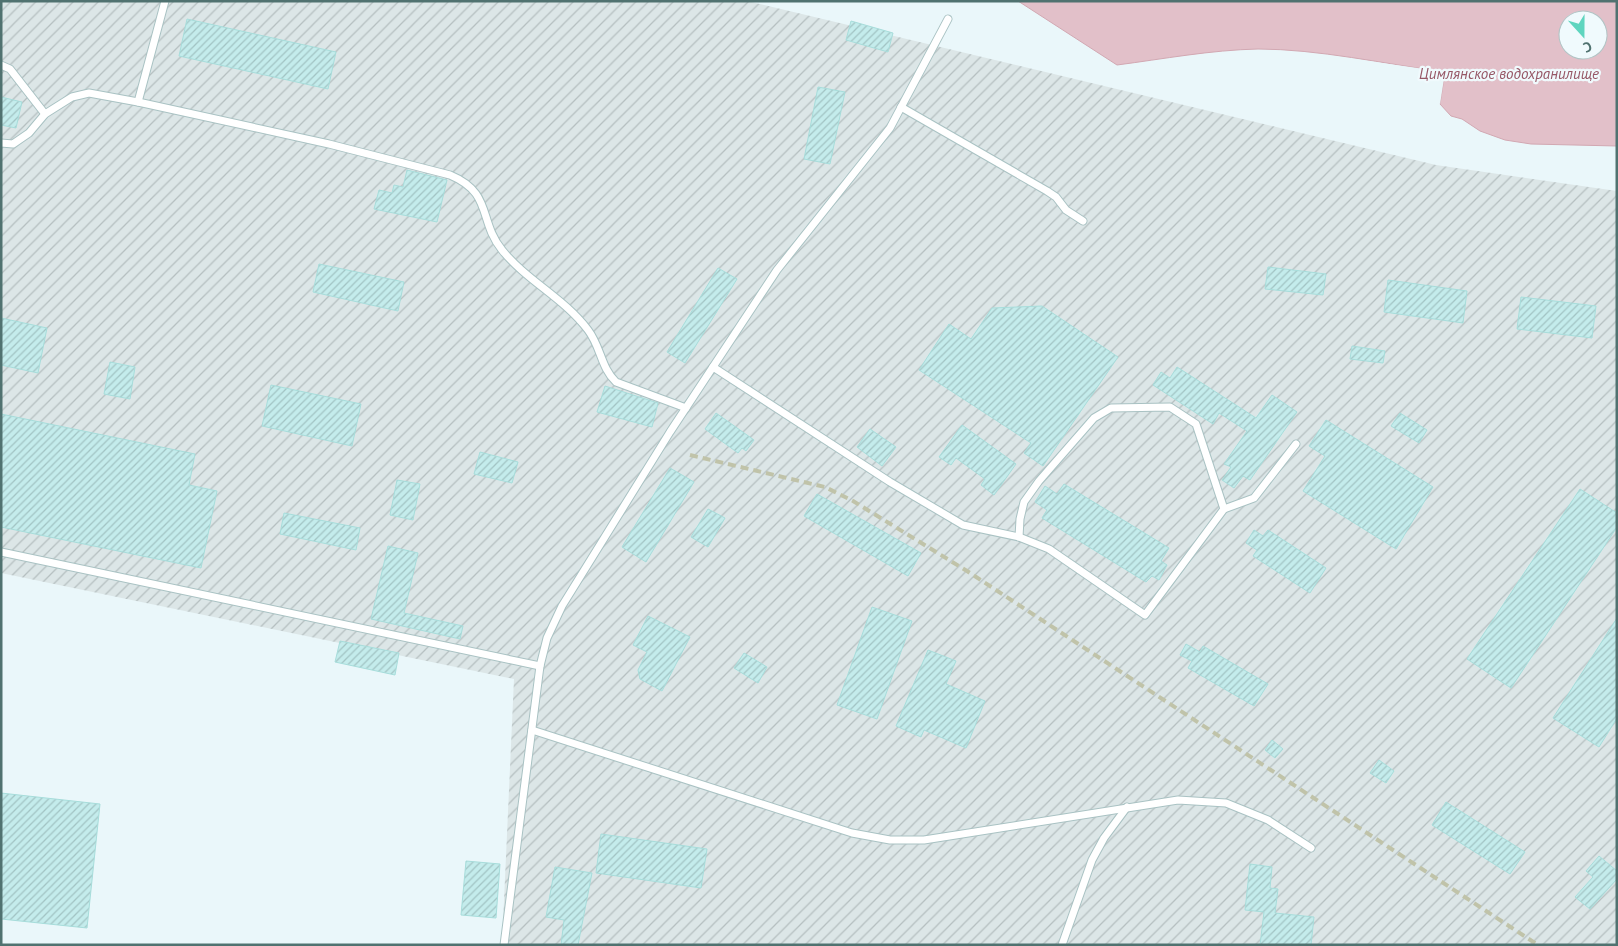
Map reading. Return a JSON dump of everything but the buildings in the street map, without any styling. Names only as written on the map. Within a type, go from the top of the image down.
[{"type":"lane","points":[[138,102],[165,1]]},
{"type":"lane","points":[[504,945],[540,666],[547,638],[562,606],[686,408],[777,270],[859,166],[874,150],[901,107],[948,19]]},
{"type":"lane","points":[[1,65],[10,69],[45,114]]},
{"type":"lane","points":[[1,143],[13,144],[29,133],[45,114],[72,97],[89,93],[329,144],[450,175],[463,181],[475,190],[501,248],[535,282],[563,302],[588,331],[604,361],[604,370],[611,378],[616,382],[686,408]]},
{"type":"lane","points":[[901,107],[1047,191],[1056,197],[1066,210],[1083,221]]},
{"type":"lane","points":[[713,367],[890,482],[963,525],[1020,537],[1049,549],[1145,615],[1224,510],[1254,498],[1296,444]]},
{"type":"lane","points":[[1020,537],[1020,519],[1024,502],[1039,481],[1094,418],[1111,408],[1170,407],[1196,424],[1224,510]]},
{"type":"lane","points":[[1,552],[540,666]]},
{"type":"lane","points":[[532,730],[852,833],[890,840],[924,840],[1127,806],[1178,800],[1226,803],[1268,820],[1311,848]]},
{"type":"lane","points":[[1062,945],[1092,860],[1104,838],[1127,806]]},
{"type":"shaded area","points":[[1,1],[747,1],[1436,165],[1617,191],[1617,945],[502,945],[514,679],[1,573]]},
{"type":"water","name":"Цимлянское водохранилище","points":[[1018,1],[1617,1],[1617,146],[1531,144],[1505,140],[1480,131],[1462,119],[1451,116],[1440,104],[1445,72],[1304,51],[1258,49],[1205,53],[1117,65]]},
{"type":"pier","points":[[1333,56],[1445,72],[1440,104],[1438,103],[1442,74],[1332,59]]},
{"type":"railway","points":[[690,455],[825,487],[853,501],[967,571],[1538,945]]}]
